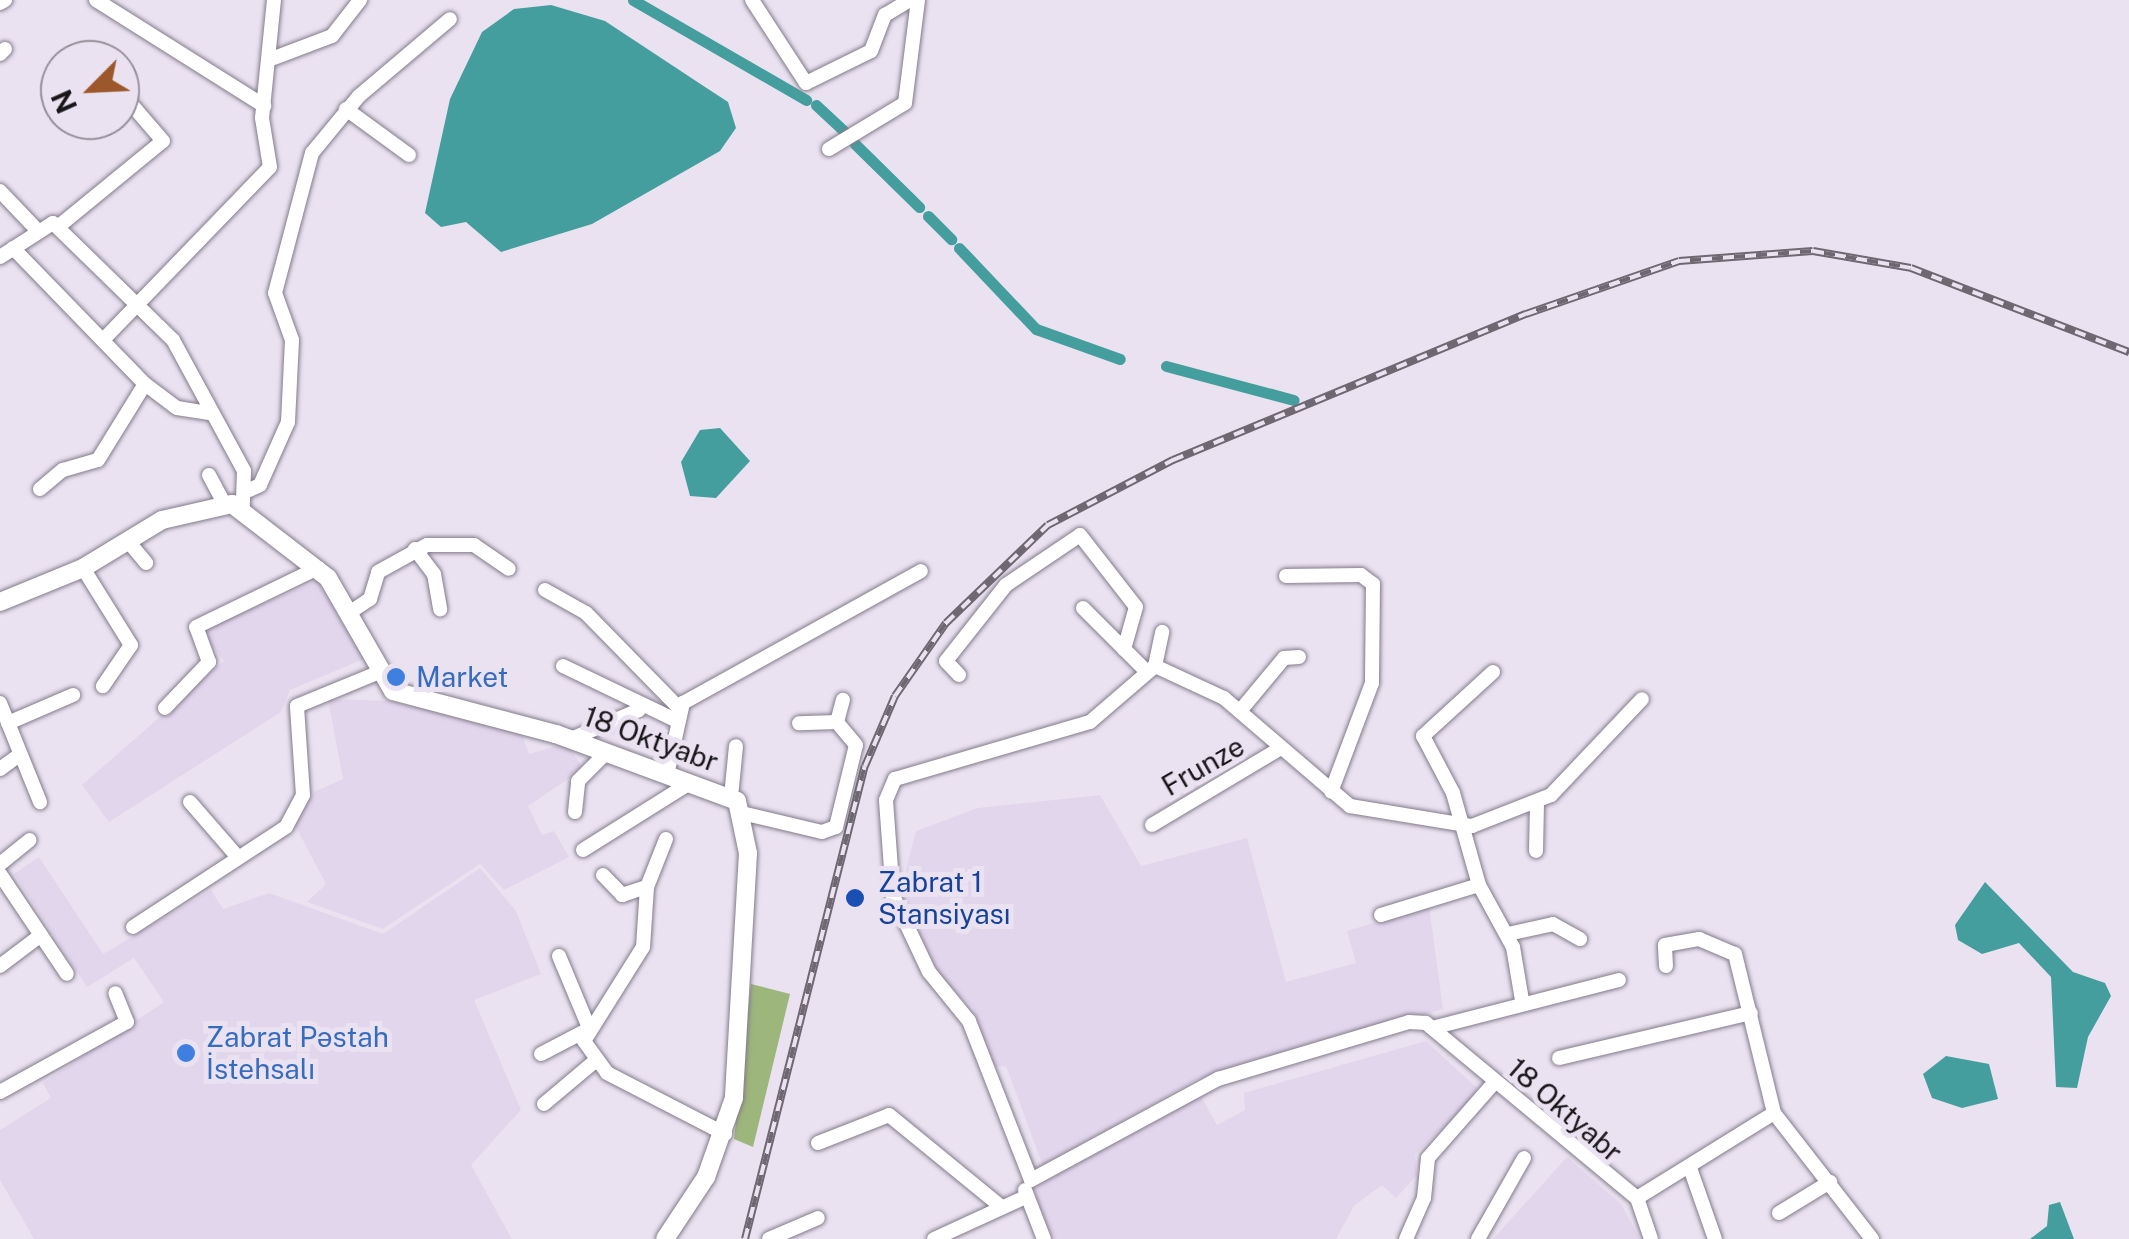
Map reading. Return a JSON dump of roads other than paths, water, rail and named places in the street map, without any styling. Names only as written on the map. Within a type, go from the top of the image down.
[{"type":"street","points":[[96,0],[264,106]]},
{"type":"street","points":[[102,340],[270,167],[264,106],[274,58],[274,0]]},
{"type":"street","points":[[274,58],[332,36],[360,0]]},
{"type":"street","points":[[752,0],[806,82],[871,51],[884,15],[910,0]]},
{"type":"street","points":[[829,149],[905,103],[917,67],[918,0]]},
{"type":"street","points":[[0,602],[83,568],[127,540],[246,499],[260,485],[288,422],[292,340],[275,294],[297,202],[316,144],[346,109],[450,19]]},
{"type":"street","points":[[346,109],[409,156]]},
{"type":"street","points":[[140,114],[163,140],[59,226],[37,230],[6,252],[145,384],[177,408],[213,414]]},
{"type":"street","points":[[0,191],[37,230]]},
{"type":"street","points":[[59,226],[188,360],[246,499],[318,568],[352,611],[378,674],[300,701],[302,802],[274,836],[235,854],[134,927]]},
{"type":"street","points":[[40,489],[63,470],[98,460],[145,384]]},
{"type":"street","points":[[210,475],[224,504]]},
{"type":"street","points":[[958,675],[946,661],[1006,585],[1074,536],[1090,541],[1136,607],[1124,650]]},
{"type":"street","points":[[127,540],[146,563]]},
{"type":"street","points":[[352,611],[370,599],[378,572],[415,549],[474,545],[509,569]]},
{"type":"street","points":[[415,549],[431,568],[440,609]]},
{"type":"street","points":[[83,568],[132,644],[103,686]]},
{"type":"street","points":[[166,708],[209,662],[196,627],[318,568]]},
{"type":"street","points":[[563,666],[639,710],[675,713],[921,571]]},
{"type":"street","points":[[1286,576],[1361,574],[1373,584],[1372,683],[1331,792]]},
{"type":"street","points":[[544,590],[586,613],[675,713],[666,775]]},
{"type":"street","points":[[1083,608],[1124,650],[1240,711],[1331,792],[1362,810],[1458,825],[1538,802],[1572,777],[1642,699]]},
{"type":"street","points":[[1032,1180],[969,1020],[929,972],[893,896],[886,800],[904,775],[1100,718],[1150,667],[1162,632]]},
{"type":"street","points":[[1240,711],[1284,658],[1299,657]]},
{"type":"street","points":[[1493,672],[1423,736],[1479,885],[1508,934],[1522,1000]]},
{"type":"street","name":"18 Oktyabr","points":[[378,674],[404,697],[571,740],[730,797],[746,814]]},
{"type":"street","points":[[8,723],[73,694]]},
{"type":"street","points":[[665,1239],[725,1134],[744,983],[746,814],[834,830],[857,752],[837,722],[843,700]]},
{"type":"street","points":[[0,702],[40,802]]},
{"type":"street","points":[[571,740],[639,710]]},
{"type":"street","points":[[798,723],[837,722]]},
{"type":"street","points":[[730,797],[736,746]]},
{"type":"street","name":"Frunze","points":[[1152,825],[1279,749]]},
{"type":"street","points":[[576,812],[578,781],[604,754]]},
{"type":"street","points":[[0,769],[19,755]]},
{"type":"street","points":[[584,850],[690,783]]},
{"type":"street","points":[[190,802],[235,854]]},
{"type":"street","points":[[1536,851],[1538,802]]},
{"type":"street","points":[[541,1054],[585,1028],[642,948],[647,887],[666,839]]},
{"type":"street","points":[[0,864],[30,840]]},
{"type":"street","points":[[0,874],[68,974]]},
{"type":"street","points":[[603,876],[622,895],[647,887]]},
{"type":"street","points":[[1381,915],[1479,885]]},
{"type":"street","points":[[1508,934],[1552,924],[1580,939]]},
{"type":"street","points":[[0,966],[41,935]]},
{"type":"street","points":[[1666,966],[1665,945],[1720,940],[1739,963],[1774,1113],[1872,1239]]},
{"type":"street","points":[[559,956],[596,1061],[725,1134]]},
{"type":"street","points":[[934,1239],[1000,1205],[1023,1198],[1032,1180],[1218,1079],[1409,1022],[1432,1028],[1522,1000],[1619,980]]},
{"type":"street","points":[[0,1092],[128,1022],[115,993]]},
{"type":"street","points":[[1559,1058],[1751,1013]]},
{"type":"street","name":"18 Oktyabr","points":[[1432,1028],[1637,1198]]},
{"type":"street","points":[[544,1104],[596,1061]]},
{"type":"street","points":[[1406,1239],[1432,1151],[1494,1083]]},
{"type":"street","points":[[1651,1239],[1637,1198],[1774,1113]]},
{"type":"street","points":[[818,1143],[889,1114],[1000,1205]]},
{"type":"street","points":[[1478,1239],[1524,1158]]},
{"type":"street","points":[[1690,1168],[1714,1239]]},
{"type":"street","points":[[1778,1213],[1830,1182]]},
{"type":"street","points":[[1023,1198],[1044,1239]]},
{"type":"street","points":[[768,1239],[818,1218]]},
{"type":"waterway","points":[[633,0],[806,100]]},
{"type":"waterway","points":[[816,105],[845,132]]},
{"type":"waterway","points":[[855,144],[919,207]]},
{"type":"waterway","points":[[928,216],[951,239]]},
{"type":"waterway","points":[[959,248],[1036,329],[1120,359]]},
{"type":"waterway","points":[[1166,366],[1294,400]]},
{"type":"railway","points":[[745,1239],[865,766],[895,696],[946,623],[1048,525],[1173,460],[1526,314],[1679,261],[1813,251],[1911,268],[2129,352]]},
{"type":"place","name":"Market","points":[[396,677]]},
{"type":"place","name":"Zabrat 1 Stansiyası","points":[[855,898]]},
{"type":"place","name":"Zabrat Pəstah İstehsalı","points":[[186,1053]]}]
